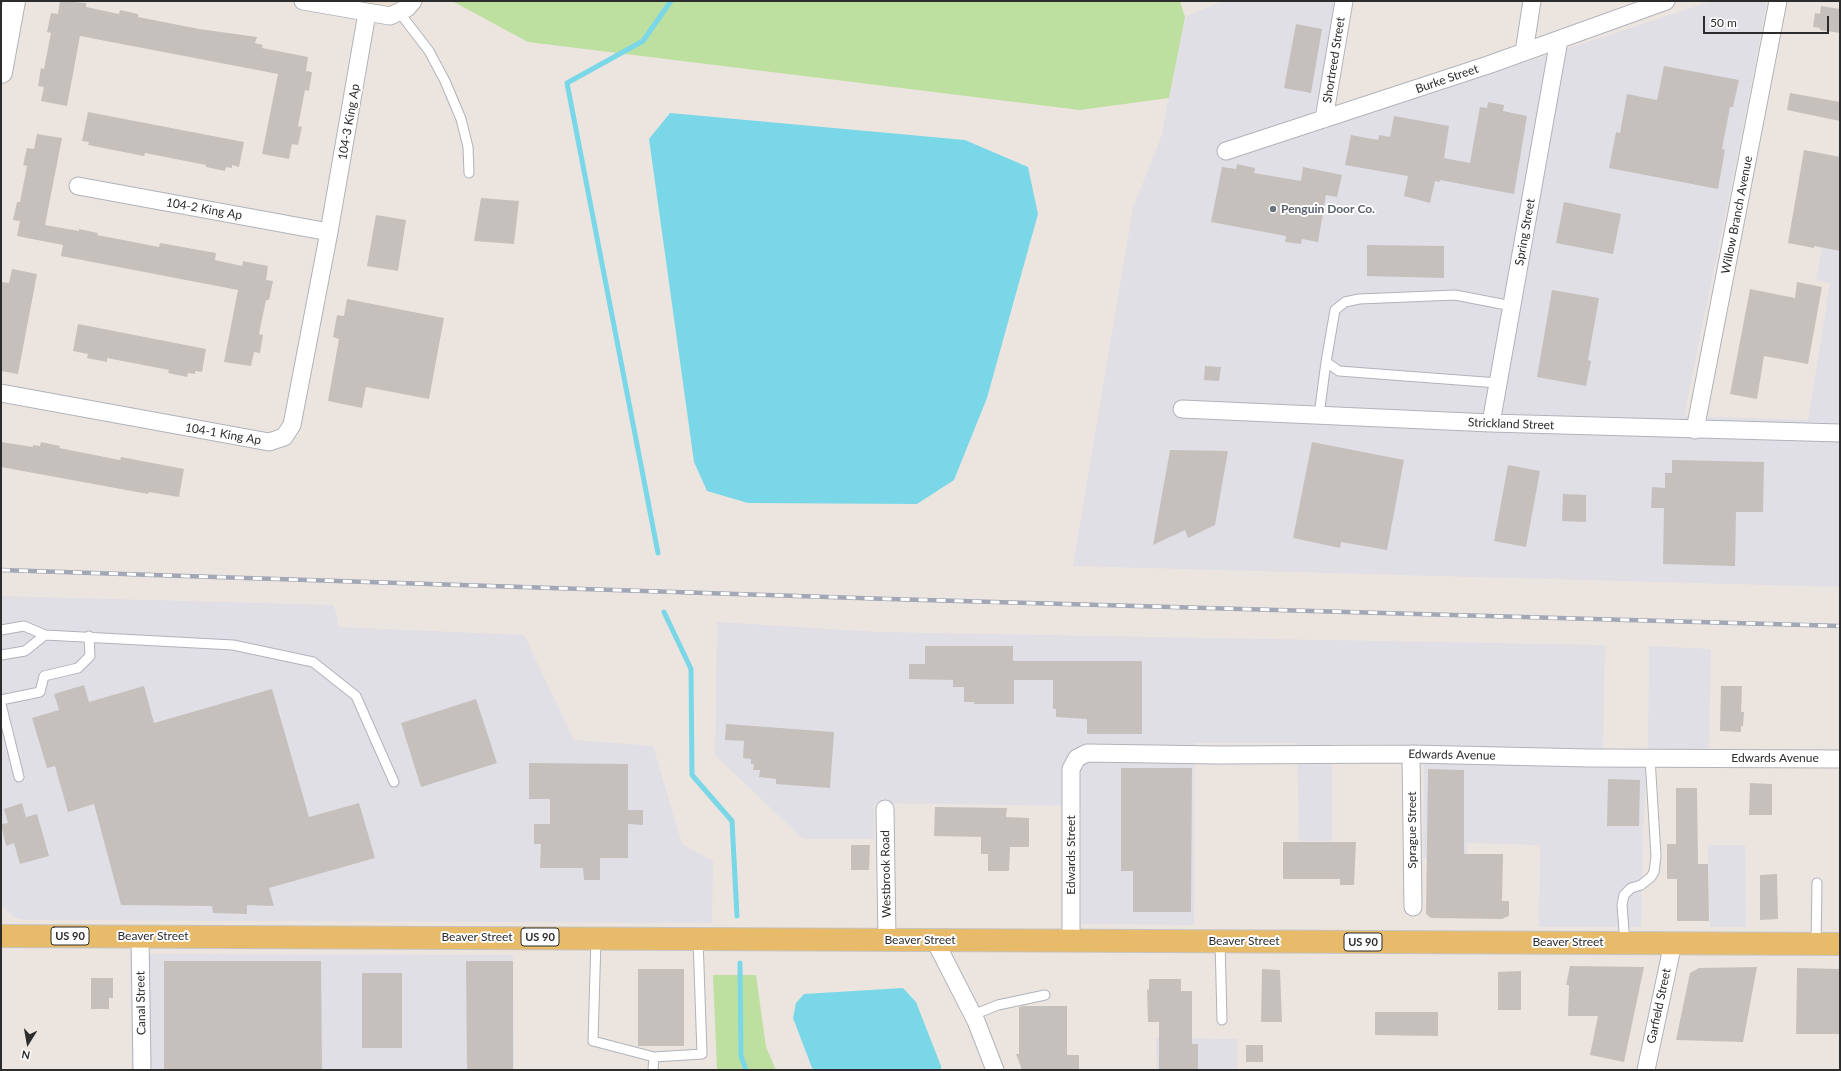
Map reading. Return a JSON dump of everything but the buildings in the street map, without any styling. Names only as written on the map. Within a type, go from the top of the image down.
[{"type":"main road","name":"Beaver Street","points":[[1,936],[1840,944]]},
{"type":"street","points":[[1,72],[14,1]]},
{"type":"street","points":[[303,1],[390,16],[407,8],[413,1]]},
{"type":"street","name":"Shortreed Street","points":[[1324,119],[1344,1]]},
{"type":"street","points":[[1524,52],[1532,1]]},
{"type":"street","name":"Burke Street","points":[[1226,151],[1524,52],[1666,1]]},
{"type":"street","name":"Willow Branch Avenue","points":[[1696,430],[1778,1]]},
{"type":"street","name":"104-3 King Ap","points":[[329,232],[367,13]]},
{"type":"street","name":"Spring Street","points":[[1491,423],[1559,40]]},
{"type":"street","name":"104-2 King Ap","points":[[78,186],[329,232]]},
{"type":"street","name":"104-1 King Ap","points":[[1,393],[269,442],[284,437],[292,426],[329,232]]},
{"type":"street","name":"Strickland Street","points":[[1182,409],[1491,423],[1840,433]]},
{"type":"street","name":"Edwards Avenue","points":[[1071,769],[1077,758],[1087,753],[1218,755],[1411,754],[1650,758],[1840,758]]},
{"type":"street","name":"Sprague Street","points":[[1411,754],[1412,907]]},
{"type":"street","name":"Edwards Street","points":[[1071,769],[1071,940]]},
{"type":"street","name":"Westbrook Road","points":[[885,809],[887,940]]},
{"type":"street","name":"Canal Street","points":[[140,936],[142,1070]]},
{"type":"street","points":[[934,939],[973,1015],[995,1070]]},
{"type":"street","name":"Garfield Street","points":[[1646,1070],[1673,943]]},
{"type":"lane","points":[[399,12],[429,51],[456,106],[468,147],[469,173]]},
{"type":"lane","points":[[1319,415],[1335,310],[1345,302],[1359,299],[1455,295],[1512,306]]},
{"type":"lane","points":[[1326,362],[1339,371],[1498,383]]},
{"type":"lane","points":[[1,630],[24,626],[45,635],[89,636],[233,646],[313,662],[356,696],[394,782]]},
{"type":"lane","points":[[1,655],[25,651],[45,635]]},
{"type":"lane","points":[[1,700],[40,692],[44,676],[78,668],[90,656],[89,636]]},
{"type":"lane","points":[[1,704],[19,777]]},
{"type":"lane","points":[[1625,942],[1622,905],[1624,895],[1631,888],[1641,885],[1654,872],[1656,856],[1650,758]]},
{"type":"lane","points":[[1816,944],[1817,883]]},
{"type":"lane","points":[[596,938],[593,1041],[654,1057],[702,1054],[698,938]]},
{"type":"lane","points":[[1220,941],[1222,1020]]},
{"type":"lane","points":[[973,1015],[998,1005],[1045,995]]},
{"type":"lane","points":[[653,1070],[654,1057]]},
{"type":"shaded area","points":[[357,1],[424,1],[418,12]]},
{"type":"shaded area","points":[[1223,1],[1336,1],[1319,128],[1712,1],[1767,1],[1684,416],[1808,420],[1830,283],[1816,280],[1838,153],[1840,154],[1840,587],[1073,566],[1133,208],[1161,137],[1185,17]]},
{"type":"shaded area","points":[[1,596],[334,605],[339,627],[524,635],[574,740],[653,746],[682,844],[713,861],[712,923],[24,920],[14,917],[1,906]]},
{"type":"shaded area","points":[[717,622],[878,632],[1605,645],[1603,750],[1648,750],[1649,646],[1711,649],[1709,750],[1648,751],[1643,831],[1641,927],[1539,927],[1540,845],[1467,843],[1467,856],[1423,858],[1424,745],[1332,744],[1332,841],[1299,841],[1297,743],[1195,743],[1194,925],[1081,924],[1081,806],[874,803],[874,839],[803,839],[715,755]]},
{"type":"shaded area","points":[[1708,845],[1745,845],[1746,927],[1710,927]]},
{"type":"shaded area","points":[[130,954],[513,955],[514,1070],[132,1070]]},
{"type":"shaded area","points":[[1156,1038],[1237,1039],[1237,1070],[1157,1070]]},
{"type":"green space","points":[[452,1],[1180,1],[1185,17],[1169,98],[1080,110],[528,42]]},
{"type":"green space","points":[[713,975],[756,975],[766,1047],[776,1070],[717,1070]]},
{"type":"water","points":[[670,113],[965,140],[1028,167],[1038,214],[987,398],[954,480],[917,504],[748,503],[707,491],[694,462],[649,139]]},
{"type":"water","points":[[903,988],[916,1002],[941,1066],[941,1070],[816,1070],[812,1068],[793,1018],[796,1003],[804,994]]},
{"type":"waterway","points":[[658,553],[567,83],[643,41],[671,1]]},
{"type":"waterway","points":[[664,612],[691,669],[692,775],[732,821],[737,916]]},
{"type":"waterway","points":[[740,963],[741,1056],[746,1070]]},
{"type":"railway","points":[[1,570],[889,599],[1840,626]]},
{"type":"place","name":"Penguin Door Co.","points":[[1273,209]]}]
